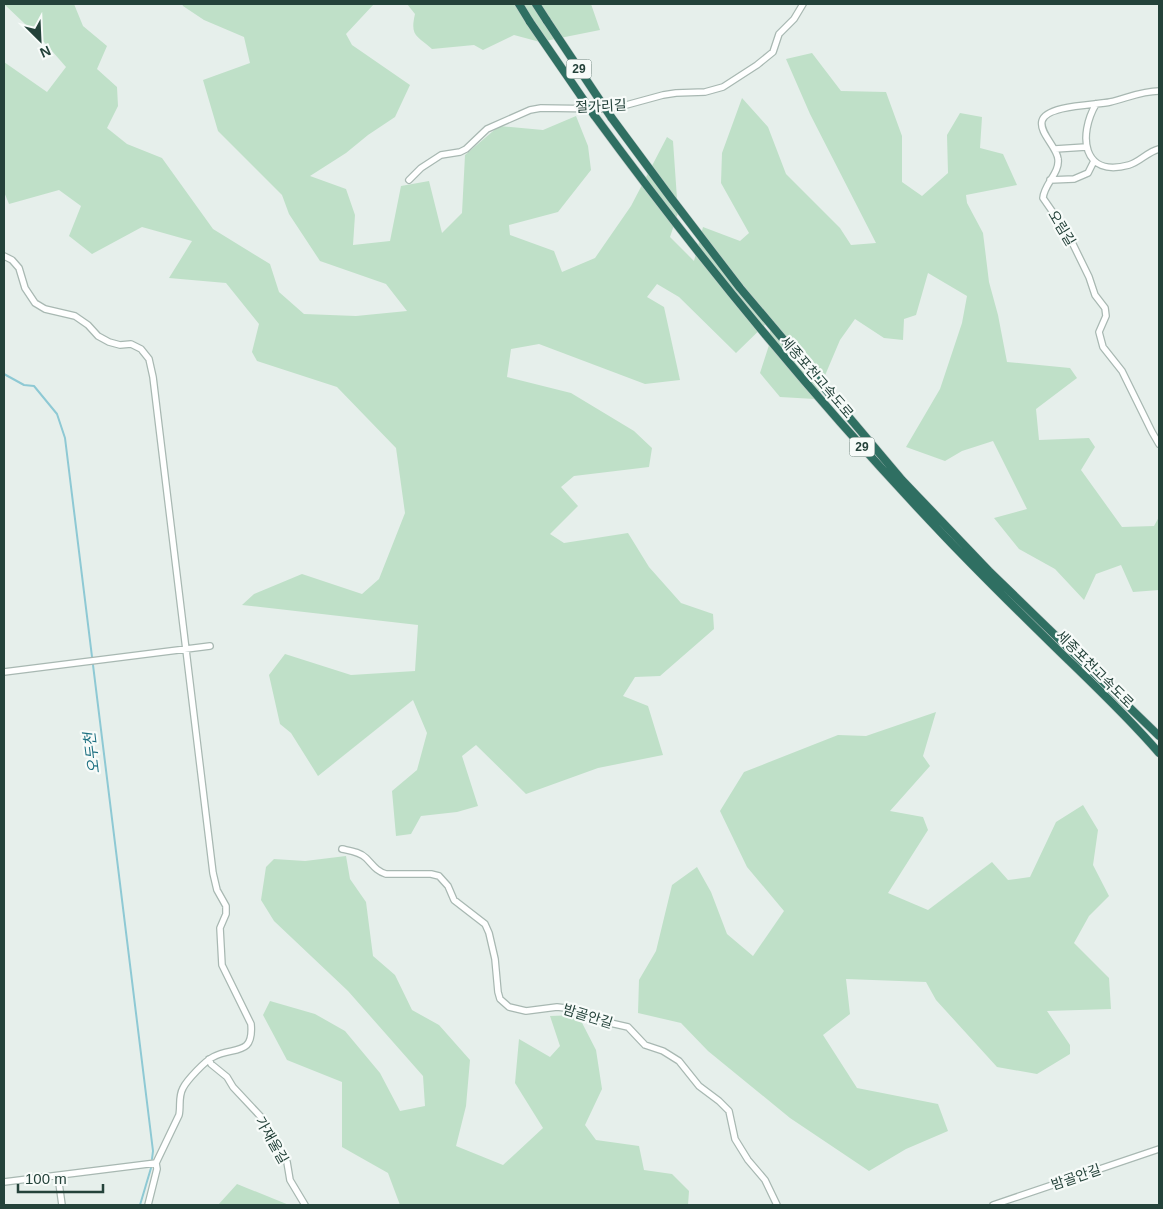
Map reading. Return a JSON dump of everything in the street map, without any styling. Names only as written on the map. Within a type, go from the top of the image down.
[{"type":"highway","name":"세종포천고속도로","points":[[519,4],[594,115],[649,190],[728,290],[836,418],[933,525],[1159,752]]},
{"type":"highway","name":"세종포천고속도로","points":[[536,4],[612,117],[670,198],[740,288],[902,480],[989,571],[1159,736]]},
{"type":"street","name":"절가리길","points":[[409,180],[421,168],[441,155],[460,152],[487,129],[530,110],[541,108],[604,109],[619,107],[663,95],[704,92],[722,87],[774,52],[779,34],[794,19],[802,4]]},
{"type":"street","points":[[1086,147],[1055,149],[1042,128],[1042,119],[1047,115],[1076,105],[1096,104],[1144,92],[1159,92]]},
{"type":"street","points":[[1096,104],[1086,130],[1088,155],[1094,161],[1106,168],[1118,168],[1131,165],[1151,151],[1159,149]]},
{"type":"street","name":"오림길","points":[[1055,149],[1058,164],[1043,193],[1043,198],[1068,234],[1089,277],[1094,295],[1106,312],[1099,332],[1103,347],[1122,371],[1159,444]]},
{"type":"street","points":[[1050,180],[1074,179],[1088,173],[1094,161]]},
{"type":"street","points":[[4,256],[12,260],[19,268],[25,288],[35,303],[45,309],[75,316],[88,325],[98,336],[120,345],[131,344],[141,349],[149,360],[154,377],[213,873],[217,890],[226,906],[226,914],[220,928],[222,965],[251,1024],[252,1034],[248,1044],[240,1050],[208,1059],[183,1088],[180,1096],[181,1108],[179,1115],[156,1163],[157,1169],[148,1205]]},
{"type":"street","points":[[4,672],[210,646]]},
{"type":"street","name":"밤골안길","points":[[342,849],[358,853],[365,857],[375,869],[386,874],[431,874],[439,876],[444,881],[454,900],[485,924],[495,959],[498,992],[500,999],[508,1007],[526,1011],[556,1007],[574,1009],[597,1020],[628,1027],[645,1044],[663,1050],[679,1061],[699,1086],[729,1111],[735,1139],[748,1160],[765,1180],[777,1205]]},
{"type":"street","name":"가재울길","points":[[208,1059],[211,1064],[227,1077],[233,1088],[262,1118],[287,1162],[290,1180],[305,1205]]},
{"type":"street","name":"밤골안길","points":[[993,1205],[1159,1149]]},
{"type":"street","points":[[4,1182],[156,1163]]},
{"type":"street","points":[[58,1176],[62,1205]]},
{"type":"green space","points":[[4,4],[74,4],[83,26],[107,46],[97,69],[117,87],[118,106],[107,128],[127,144],[162,158],[213,229],[270,264],[279,292],[304,314],[356,316],[407,311],[386,284],[320,261],[289,214],[282,195],[218,131],[203,80],[250,63],[244,37],[204,20],[182,4],[374,4],[346,34],[352,45],[410,85],[395,117],[346,153],[310,176],[346,189],[355,215],[353,245],[390,241],[401,186],[429,181],[442,233],[462,213],[465,155],[499,126],[543,130],[576,116],[588,146],[591,170],[558,212],[509,225],[510,235],[554,251],[562,272],[595,258],[631,206],[667,137],[673,141],[678,213],[670,237],[694,261],[703,227],[740,241],[749,233],[721,183],[722,153],[742,98],[768,127],[786,174],[840,228],[851,245],[876,243],[810,114],[786,59],[812,53],[841,91],[886,92],[902,136],[902,182],[922,196],[948,173],[947,135],[960,113],[982,117],[980,148],[1003,154],[1017,185],[966,195],[967,203],[983,233],[989,282],[998,315],[1007,362],[1070,368],[1077,378],[1036,409],[1039,440],[1089,438],[1095,447],[1081,470],[1122,527],[1154,526],[1159,517],[1159,590],[1133,592],[1121,565],[1096,574],[1084,600],[1055,569],[1019,549],[994,518],[1027,509],[993,441],[962,451],[945,461],[906,447],[940,389],[962,323],[967,296],[928,273],[916,315],[904,319],[903,340],[884,338],[855,319],[840,340],[815,399],[780,397],[760,373],[770,342],[770,320],[736,353],[679,297],[657,284],[647,297],[664,307],[680,380],[645,384],[539,344],[511,349],[507,377],[571,393],[634,431],[652,448],[649,467],[574,476],[561,487],[578,506],[550,534],[564,543],[628,533],[649,567],[681,603],[713,614],[714,629],[660,676],[635,677],[623,696],[648,706],[663,755],[598,768],[526,794],[476,745],[462,756],[478,806],[457,812],[421,816],[411,834],[396,836],[392,791],[417,770],[427,733],[413,700],[318,776],[291,733],[280,724],[269,675],[285,654],[351,675],[415,671],[418,625],[242,605],[254,594],[302,574],[362,594],[379,579],[405,513],[396,448],[337,387],[257,361],[252,352],[259,324],[226,283],[169,278],[192,241],[142,227],[92,254],[69,236],[81,206],[59,190],[9,204],[4,192],[4,62],[47,92],[66,67],[45,43]]},
{"type":"green space","points":[[407,4],[591,4],[600,30],[540,42],[514,35],[483,50],[474,45],[432,49],[418,38],[414,31],[415,14]]},
{"type":"green space","points":[[936,712],[923,756],[930,766],[890,811],[923,817],[928,830],[888,893],[928,910],[992,862],[1008,880],[1030,877],[1056,822],[1083,805],[1098,830],[1093,865],[1109,896],[1089,916],[1074,943],[1109,978],[1111,1009],[1047,1011],[1070,1045],[1070,1054],[1037,1074],[997,1067],[936,1000],[926,982],[846,979],[850,1014],[823,1035],[857,1088],[938,1104],[948,1131],[906,1149],[869,1171],[790,1118],[708,1051],[681,1023],[638,1013],[639,980],[656,951],[672,885],[697,867],[711,892],[727,934],[753,956],[784,911],[747,867],[720,811],[744,772],[838,735],[866,736]]},
{"type":"green space","points":[[346,856],[350,879],[366,902],[373,956],[395,975],[412,1010],[439,1025],[470,1060],[466,1106],[456,1146],[503,1165],[543,1128],[515,1083],[519,1039],[550,1057],[560,1046],[550,1016],[578,1015],[596,1050],[602,1089],[585,1125],[596,1140],[639,1146],[644,1170],[672,1174],[689,1191],[688,1205],[400,1205],[388,1173],[342,1147],[342,1082],[287,1060],[263,1015],[270,1001],[315,1014],[345,1031],[380,1073],[400,1111],[425,1106],[423,1076],[348,991],[274,921],[261,900],[266,867],[274,859],[305,861]]},
{"type":"green space","points":[[237,1184],[289,1205],[218,1205]]},
{"type":"waterway","name":"오두천","points":[[4,374],[24,385],[34,386],[57,414],[65,438],[153,1151],[152,1159]]},
{"type":"waterway","points":[[140,1205],[151,1168]]}]
